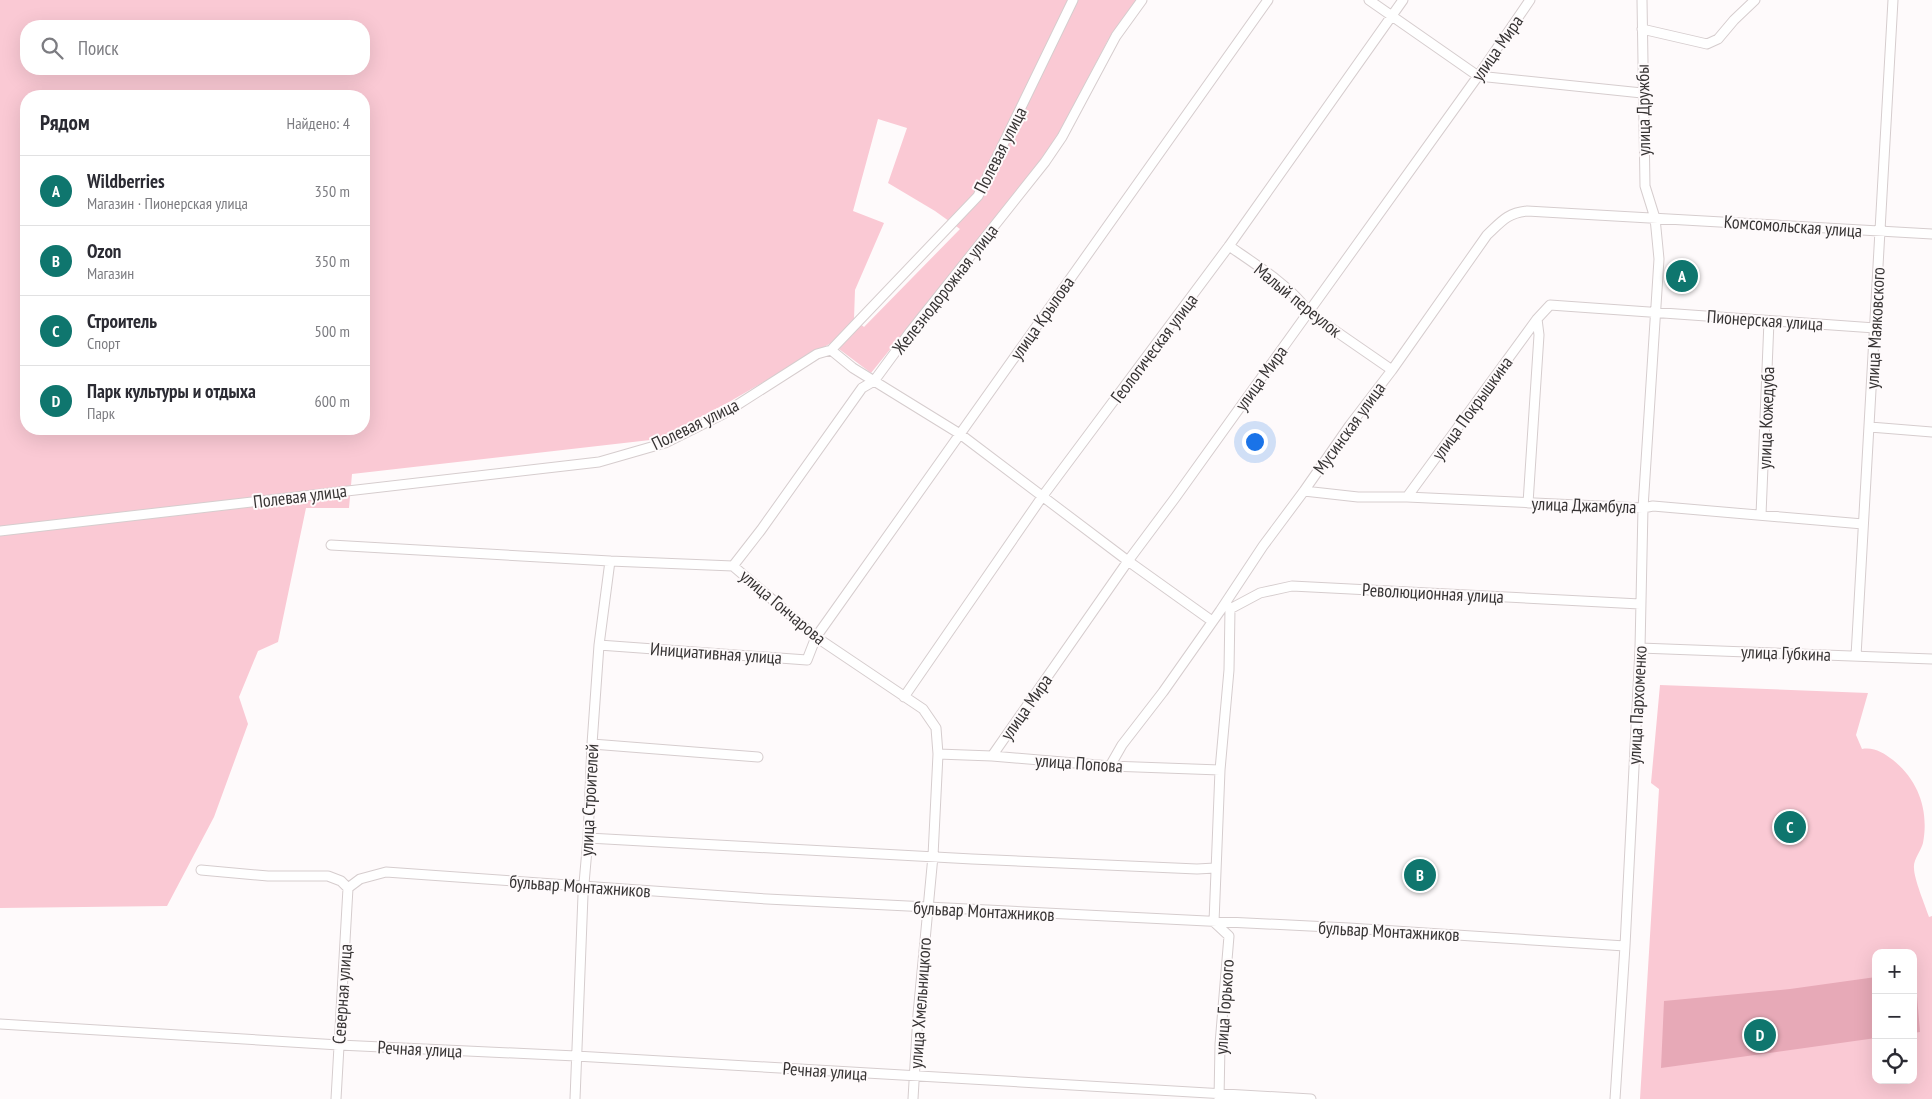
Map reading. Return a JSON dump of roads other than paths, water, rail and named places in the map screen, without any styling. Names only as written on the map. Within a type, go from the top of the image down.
[{"type":"street","name":"Полевая улица","points":[[0,531],[599,462],[665,443],[722,414],[817,354],[831,350],[978,196],[1073,0]]},
{"type":"street","name":"Железнодорожная улица","points":[[733,566],[762,530],[862,388],[874,381],[910,332],[1045,162],[1062,137],[1116,36],[1142,0]]},
{"type":"street","name":"улица Крылова","points":[[816,637],[1268,0]]},
{"type":"street","points":[[1369,0],[1478,76],[1642,93]]},
{"type":"street","name":"Геологическая улица","points":[[904,697],[1042,497],[1229,246],[1404,0]]},
{"type":"street","name":"улица Мира","points":[[992,756],[1128,561],[1478,76],[1530,0]]},
{"type":"street","name":"улица Дружбы","points":[[1642,0],[1645,186],[1655,218],[1659,259],[1656,311]]},
{"type":"street","points":[[1642,29],[1707,44],[1718,39],[1755,0]]},
{"type":"street","name":"улица Маяковского","points":[[1856,656],[1894,0]]},
{"type":"street","name":"Мусинская улица","points":[[1110,766],[1122,745],[1163,692],[1212,621],[1228,606],[1263,546],[1392,370],[1487,235],[1506,217],[1515,212],[1527,211],[1655,218]]},
{"type":"street","name":"Комсомольская улица","points":[[1655,218],[1932,234]]},
{"type":"street","name":"Малый переулок","points":[[1229,246],[1263,270],[1302,302],[1308,312],[1392,370]]},
{"type":"street","name":"улица Покрышкина","points":[[1407,497],[1537,319],[1550,305],[1656,311]]},
{"type":"street","name":"Пионерская улица","points":[[1656,311],[1875,328]]},
{"type":"street","name":"улица Пархоменко","points":[[1615,1099],[1625,946],[1640,648],[1643,508],[1656,311]]},
{"type":"street","name":"улица Покрышкина","points":[[1528,503],[1540,335],[1537,319]]},
{"type":"street","name":"улица Кожедуба","points":[[1762,514],[1770,321]]},
{"type":"street","points":[[831,350],[853,368],[960,434],[1128,561],[1212,621]]},
{"type":"street","points":[[1870,427],[1932,432]]},
{"type":"street","name":"улица Джамбула","points":[[1304,491],[1358,497],[1407,497],[1643,508],[1653,506],[1863,524]]},
{"type":"street","name":"улица Гончарова","points":[[331,544],[610,561],[733,566],[816,637],[923,709],[936,728],[938,754],[929,908]]},
{"type":"street","name":"улица Строителей","points":[[575,1099],[592,744],[600,645],[610,561]]},
{"type":"street","name":"Революционная улица","points":[[1228,606],[1260,593],[1292,586],[1640,604]]},
{"type":"street","points":[[1214,922],[1220,770],[1229,670],[1228,606]]},
{"type":"street","name":"Инициативная улица","points":[[600,645],[807,660],[816,637]]},
{"type":"street","name":"улица Губкина","points":[[1640,648],[1932,659]]},
{"type":"street","points":[[592,744],[758,757]]},
{"type":"street","name":"улица Попова","points":[[938,754],[992,756],[1110,766],[1220,770]]},
{"type":"street","points":[[588,838],[1063,864],[1216,868]]},
{"type":"street","points":[[201,870],[268,876],[328,876],[341,881],[348,888]]},
{"type":"street","name":"бульвар Монтажников","points":[[348,888],[360,879],[386,872],[767,899],[1358,928],[1625,946]]},
{"type":"street","name":"Северная улица","points":[[336,1099],[348,888]]},
{"type":"street","name":"улица Хмельницкого","points":[[913,1099],[918,1014],[929,908]]},
{"type":"street","name":"улица Горького","points":[[1214,922],[1229,936],[1220,1044],[1219,1097]]},
{"type":"street","name":"Речная улица","points":[[0,1024],[339,1045],[576,1056],[914,1076],[1219,1097],[1311,1099]]},
{"type":"place","name":"Wildberries","points":[[1682,276]]},
{"type":"place","name":"Строитель","points":[[1790,827]]},
{"type":"place","name":"Ozon","points":[[1420,875]]},
{"type":"place","name":"Парк культуры и отдыха","points":[[1760,1035]]}]
